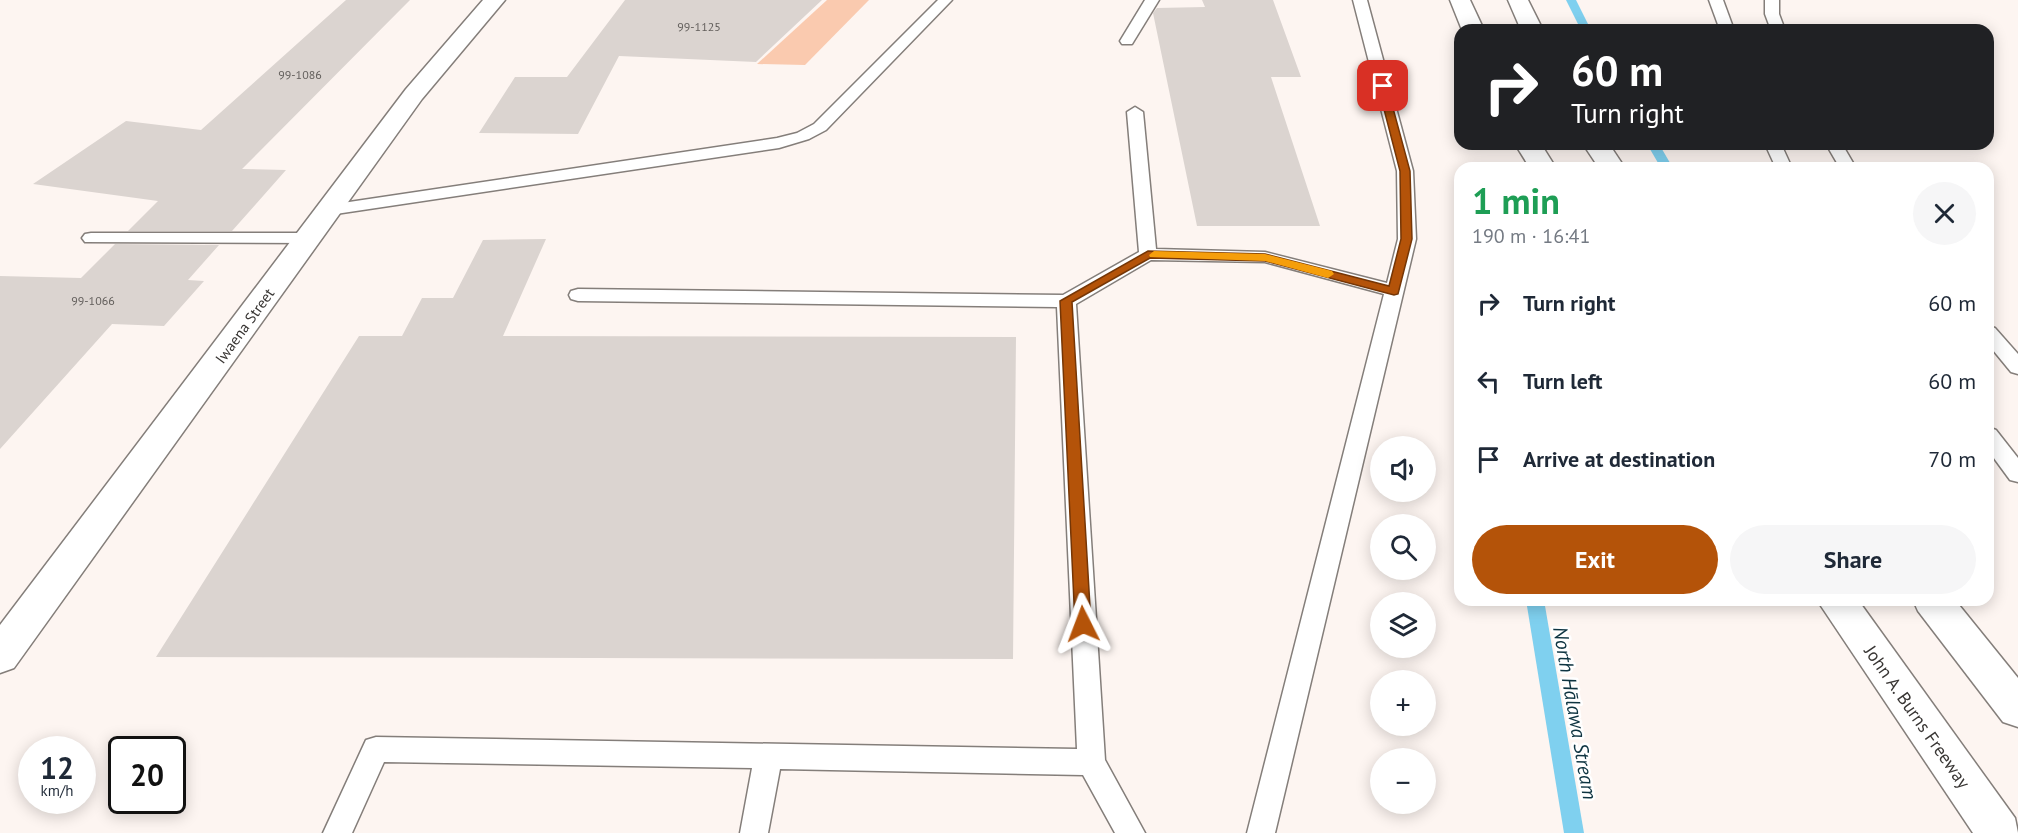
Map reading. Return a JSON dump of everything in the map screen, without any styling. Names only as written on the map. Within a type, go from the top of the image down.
[{"type":"main road","name":"Iwaena Street","points":[[0,656],[414,94],[495,0]]},
{"type":"main road","points":[[1460,0],[1470,24]]},
{"type":"main road","points":[[1518,0],[1529,24]]},
{"type":"main road","name":"John A. Burns Freeway","points":[[1840,606],[1999,833]]},
{"type":"main road","points":[[1937,606],[2018,709]]},
{"type":"lane","points":[[329,210],[779,143],[803,136],[820,128],[945,0]]},
{"type":"lane","points":[[1127,41],[1152,0]]},
{"type":"lane","points":[[1261,833],[1407,239],[1405,171],[1360,0]]},
{"type":"lane","points":[[1716,0],[1725,24]]},
{"type":"lane","points":[[1772,0],[1772,14],[1776,24]]},
{"type":"lane","points":[[1135,112],[1148,254]]},
{"type":"lane","points":[[91,238],[309,238]]},
{"type":"lane","points":[[579,295],[1066,301],[1148,254],[1265,257],[1394,291]]},
{"type":"lane","points":[[1066,301],[1091,762],[1131,833]]},
{"type":"lane","points":[[1994,339],[2018,368]]},
{"type":"lane","points":[[1994,443],[2018,474]]},
{"type":"lane","points":[[337,833],[376,749],[1091,762]]},
{"type":"lane","points":[[754,833],[768,757]]},
{"type":"shaded area","points":[[827,0],[869,0],[805,65],[757,64]]},
{"type":"building","points":[[346,0],[410,0],[242,169],[286,170],[232,231],[128,231],[158,201],[33,184],[126,121],[201,130]]},
{"type":"building","points":[[625,0],[822,0],[756,62],[619,56],[578,134],[479,133],[515,77],[567,77]]},
{"type":"building","points":[[1202,0],[1273,0],[1301,77],[1271,77],[1320,226],[1197,226],[1153,13],[1157,8],[1205,7]]},
{"type":"building","points":[[546,239],[503,336],[1016,337],[1013,659],[156,657],[359,336],[402,336],[422,298],[453,298],[483,240]]},
{"type":"building","points":[[115,244],[219,245],[188,280],[204,281],[164,326],[112,324],[0,449],[0,276],[81,278]]},
{"type":"waterway","name":"North Hālawa Stream","points":[[1571,0],[1583,24]]},
{"type":"waterway","name":"North Hālawa Stream","points":[[1656,150],[1664,162]]},
{"type":"waterway","name":"North Hālawa Stream","points":[[1536,606],[1574,833]]},
{"type":"slow traffic","points":[[1154,255],[1265,257],[1328,274]]},
{"type":"route","points":[[1083,624],[1066,301],[1148,254],[1265,257],[1394,291],[1407,239],[1405,171],[1383,86]]}]
